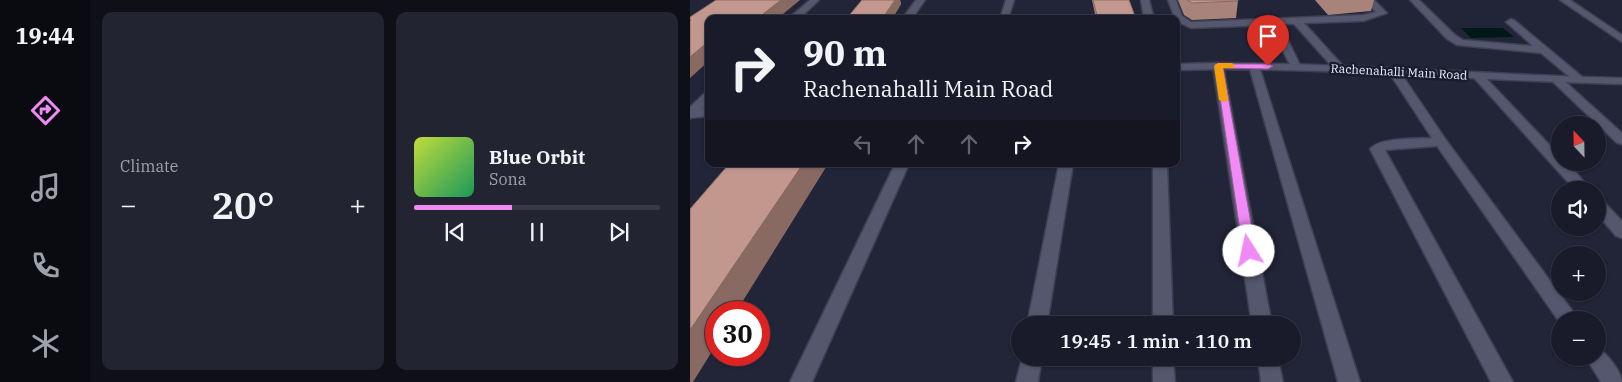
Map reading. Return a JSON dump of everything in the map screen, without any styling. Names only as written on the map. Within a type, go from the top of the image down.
[{"type":"street","points":[[798,15],[815,0]]},
{"type":"street","points":[[910,15],[921,0]]},
{"type":"street","points":[[1005,15],[1010,0]]},
{"type":"street","points":[[1145,0],[1148,15]]},
{"type":"street","points":[[1172,0],[1179,15]]},
{"type":"street","points":[[1180,18],[1182,23],[1191,25],[1363,18],[1382,13],[1369,0]]},
{"type":"street","points":[[1414,0],[1461,43],[1544,50]]},
{"type":"street","points":[[1564,0],[1622,39]]},
{"type":"street","points":[[1297,21],[1340,69]]},
{"type":"street","points":[[1274,22],[1296,67]]},
{"type":"street","points":[[1510,22],[1580,80]]},
{"type":"street","points":[[1218,66],[1260,316]]},
{"type":"street","points":[[1254,66],[1349,382]]},
{"type":"street","name":"Rachenahalli Main Road","points":[[1180,67],[1296,67],[1479,77],[1622,81]]},
{"type":"street","points":[[1394,71],[1441,142],[1563,311]]},
{"type":"street","points":[[1479,77],[1576,181]]},
{"type":"street","points":[[1556,80],[1622,140]]},
{"type":"street","points":[[690,114],[705,100]]},
{"type":"street","points":[[690,114],[705,112]]},
{"type":"street","points":[[1441,142],[1385,145],[1377,149],[1502,382]]},
{"type":"street","points":[[801,382],[901,167]]},
{"type":"street","points":[[1039,316],[1065,167]]},
{"type":"street","points":[[1160,167],[1163,316]]},
{"type":"street","points":[[1606,214],[1622,232]]},
{"type":"street","points":[[1027,382],[1030,366]]},
{"type":"street","points":[[1163,366],[1164,382]]},
{"type":"street","points":[[1269,366],[1272,382]]},
{"type":"street","points":[[1602,366],[1613,382]]},
{"type":"shaded area","points":[[1461,28],[1503,28],[1514,37],[1471,38]]},
{"type":"building","points":[[716,0],[781,0],[762,15],[705,15],[705,44],[690,57],[690,17]]},
{"type":"building","points":[[862,0],[895,0],[885,15],[850,15]]},
{"type":"building","points":[[1093,0],[1129,0],[1135,15],[1097,15]]},
{"type":"building","points":[[1187,0],[1238,0],[1238,1],[1192,3]]},
{"type":"building","points":[[726,167],[801,167],[710,301],[705,301],[705,308],[690,330],[690,209]]},
{"type":"slow traffic","points":[[1224,100],[1218,66],[1231,66]]},
{"type":"route","points":[[1249,251],[1218,66],[1268,66]]}]
